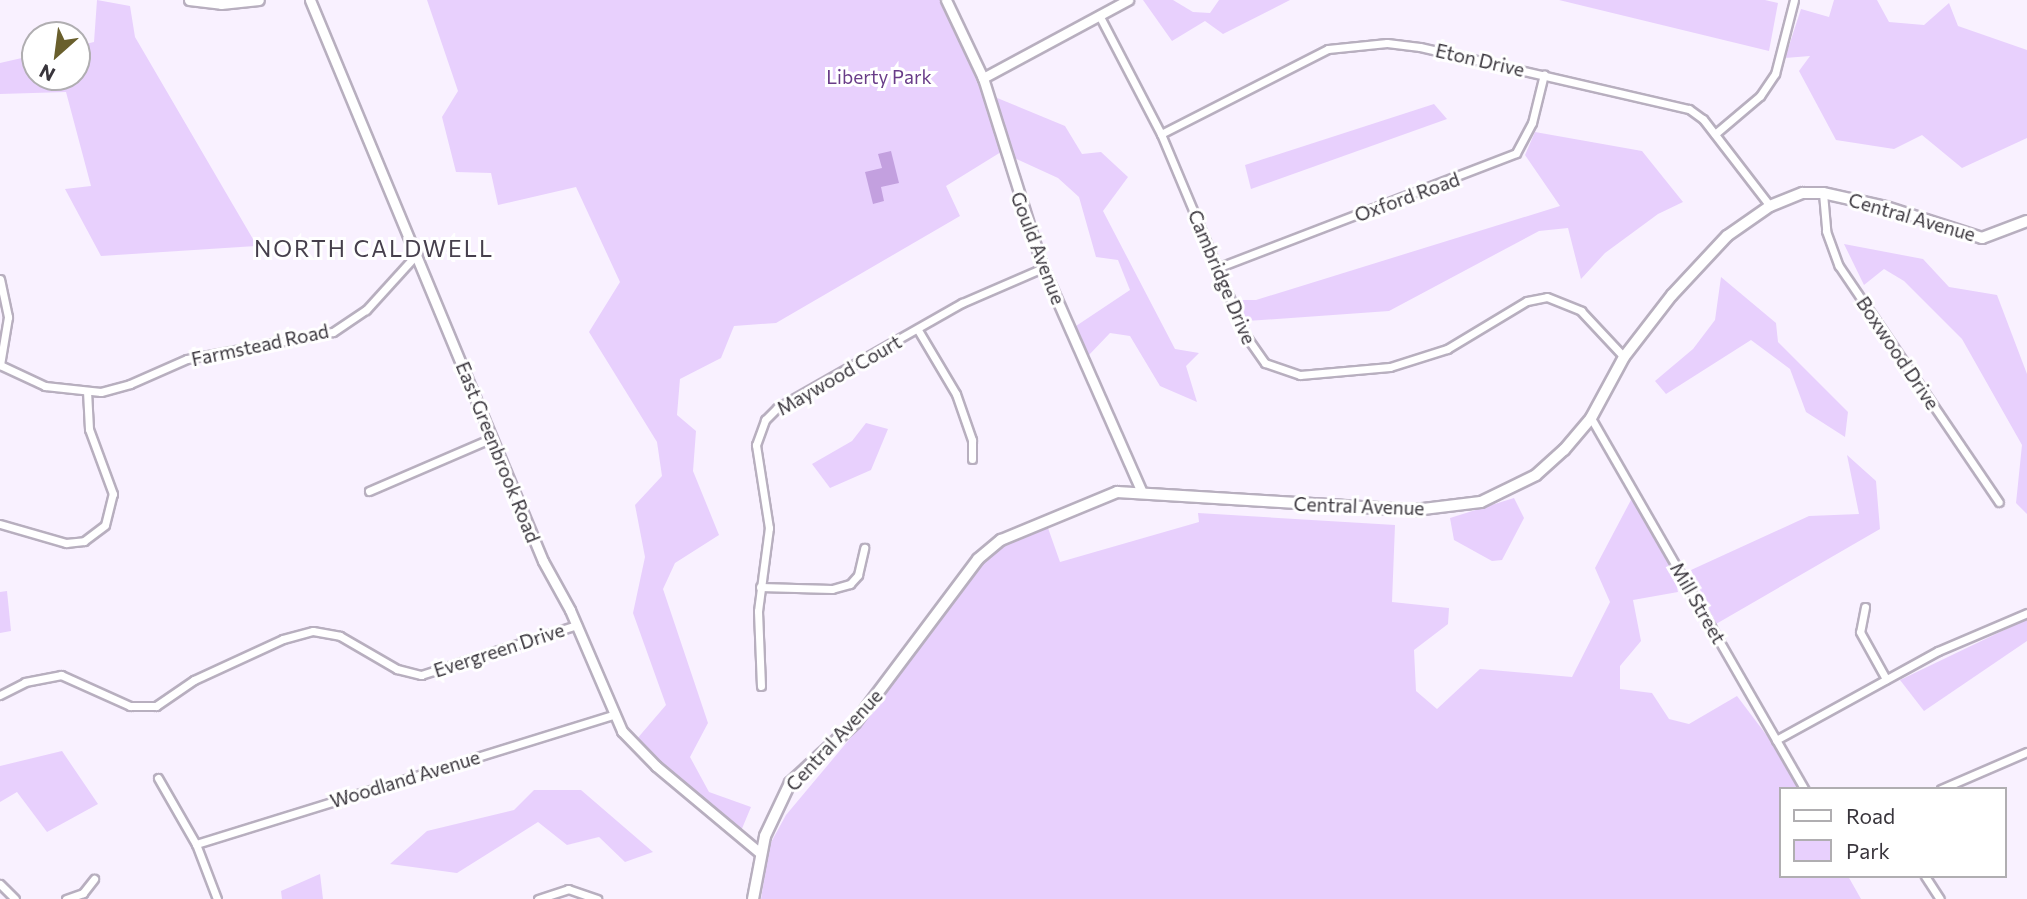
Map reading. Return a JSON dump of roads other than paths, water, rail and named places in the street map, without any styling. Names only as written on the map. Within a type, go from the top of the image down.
[{"type":"main road","name":"Central Avenue","points":[[753,899],[760,853],[771,817],[790,783],[855,723],[984,554],[1014,533],[1116,492],[1415,510],[1451,508],[1480,502],[1536,475],[1591,418],[1625,357],[1709,253],[1770,206],[1803,193],[1823,193],[1886,207],[1982,238],[2027,221]]},
{"type":"street","points":[[189,0],[221,4],[259,0]]},
{"type":"street","name":"East Greenbrook Road","points":[[310,0],[543,561],[577,625],[615,714],[635,748],[760,853]]},
{"type":"street","name":"Gould Avenue","points":[[946,0],[983,78],[1043,268],[1142,492]]},
{"type":"street","points":[[983,78],[1128,0]]},
{"type":"street","points":[[1715,134],[1760,96],[1775,74],[1794,0]]},
{"type":"street","name":"Cambridge Drive","points":[[1099,15],[1161,134],[1252,349],[1265,363],[1287,374],[1348,373],[1418,359],[1447,349],[1527,301],[1547,297],[1581,311],[1625,357]]},
{"type":"street","name":"Eton Drive","points":[[1161,134],[1328,49],[1354,44],[1420,47],[1671,102],[1703,119],[1770,206]]},
{"type":"street","name":"Oxford Road","points":[[1217,268],[1508,158],[1526,139],[1544,74]]},
{"type":"street","name":"Boxwood Drive","points":[[1823,193],[1826,232],[1839,266],[1999,502]]},
{"type":"street","name":"Farmstead Road","points":[[0,365],[45,386],[87,393],[119,388],[187,359],[333,332],[366,310],[417,254]]},
{"type":"street","name":"Maywood Court","points":[[761,686],[760,587],[769,528],[756,446],[765,421],[777,408],[962,303],[1043,268]]},
{"type":"street","points":[[0,279],[8,317],[0,365]]},
{"type":"street","points":[[918,330],[956,394],[972,440],[972,459]]},
{"type":"street","points":[[0,524],[65,543],[84,541],[105,525],[113,494],[89,429],[87,393]]},
{"type":"street","name":"Mill Street","points":[[1591,418],[1803,787]]},
{"type":"street","points":[[369,491],[492,438]]},
{"type":"street","points":[[760,587],[832,589],[850,584],[858,575],[864,548]]},
{"type":"street","points":[[1865,607],[1860,632],[1886,679]]},
{"type":"street","points":[[1776,740],[1938,650],[2027,613]]},
{"type":"street","name":"Evergreen Drive","points":[[0,695],[25,682],[61,675],[130,706],[156,706],[194,680],[283,639],[313,631],[340,636],[397,669],[421,675],[577,625]]},
{"type":"street","name":"Woodland Avenue","points":[[196,844],[615,714]]},
{"type":"street","points":[[1946,787],[2027,752]]},
{"type":"street","points":[[158,778],[196,844],[218,899]]},
{"type":"street","points":[[1926,878],[1940,899]]},
{"type":"street","points":[[66,899],[83,893],[94,879]]},
{"type":"street","points":[[0,884],[15,899]]},
{"type":"street","points":[[538,899],[568,889],[597,899]]},
{"type":"district","name":"NORTH CALDWELL","points":[[374,248]]},
{"type":"park label","name":"Liberty Park","points":[[879,77]]}]
